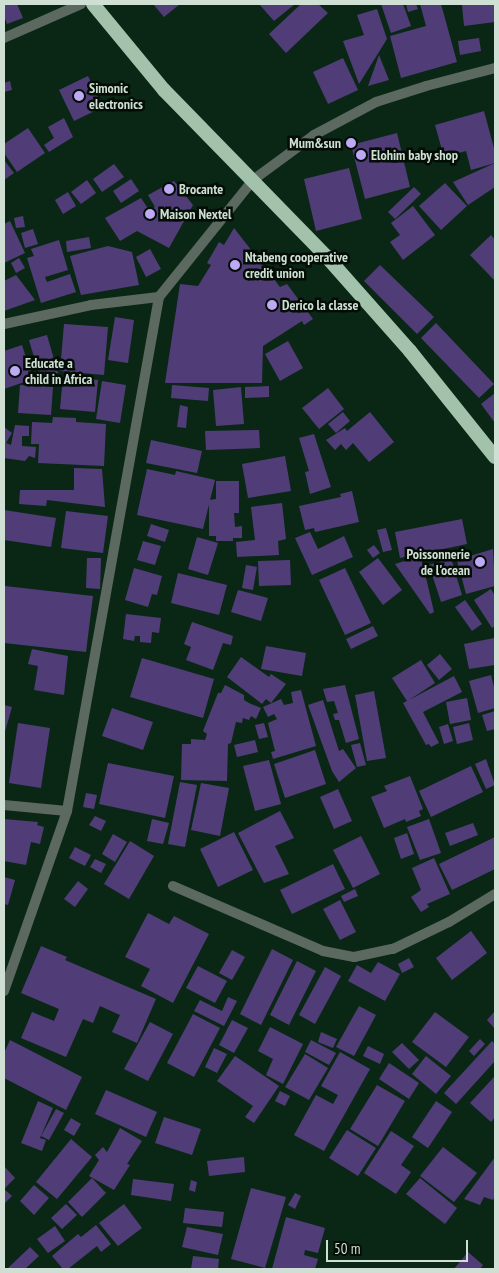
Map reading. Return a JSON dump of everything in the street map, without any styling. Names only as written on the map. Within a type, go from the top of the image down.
[{"type":"highway","points":[[93,4],[164,90],[326,256],[384,322],[495,457]]},
{"type":"street","points":[[4,38],[81,4]]},
{"type":"street","points":[[4,991],[67,811],[159,297],[252,180],[314,135],[376,102],[426,86],[495,68]]},
{"type":"street","points":[[4,324],[91,305],[159,297]]},
{"type":"street","points":[[4,805],[67,811]]},
{"type":"street","points":[[173,886],[324,951],[354,957],[393,949],[449,922],[495,894]]},
{"type":"building","points":[[4,4],[17,4],[23,18],[7,24],[4,16]]},
{"type":"building","points":[[153,4],[180,4],[164,17]]},
{"type":"building","points":[[259,4],[295,4],[274,21]]},
{"type":"building","points":[[301,4],[318,4],[328,13],[286,53],[269,34]]},
{"type":"building","points":[[381,4],[403,4],[411,26],[391,33]]},
{"type":"building","points":[[406,4],[416,4],[418,9],[408,12]]},
{"type":"building","points":[[420,4],[441,4],[457,62],[401,78],[390,36],[426,26]]},
{"type":"building","points":[[495,4],[495,22],[464,26],[462,5]]},
{"type":"building","points":[[377,9],[387,39],[359,84],[343,41],[364,35],[357,15]]},
{"type":"building","points":[[479,38],[481,51],[460,55],[458,41]]},
{"type":"building","points":[[379,55],[389,80],[368,86]]},
{"type":"building","points":[[343,58],[358,90],[328,104],[313,72]]},
{"type":"building","points":[[88,76],[103,107],[74,121],[59,90]]},
{"type":"building","points":[[10,81],[12,90],[4,92],[4,83]]},
{"type":"building","points":[[484,111],[495,152],[495,163],[471,170],[466,151],[444,157],[435,125]]},
{"type":"building","points":[[64,118],[73,137],[49,152],[44,145],[54,138],[48,127]]},
{"type":"building","points":[[28,128],[45,153],[17,172],[4,153],[4,144]]},
{"type":"building","points":[[397,133],[410,187],[365,199],[351,145]]},
{"type":"building","points":[[4,160],[14,173],[4,180]]},
{"type":"building","points":[[495,163],[495,187],[468,205],[453,182]]},
{"type":"building","points":[[114,164],[124,177],[102,192],[93,179]]},
{"type":"building","points":[[349,168],[362,219],[316,231],[304,179]]},
{"type":"building","points":[[131,179],[139,191],[121,203],[113,191]]},
{"type":"building","points":[[87,180],[96,193],[81,204],[71,192]]},
{"type":"building","name":"Maison Nextel","points":[[174,181],[193,205],[169,248],[137,231],[120,241],[105,218],[141,198],[149,210],[155,207],[148,195]]},
{"type":"building","points":[[445,183],[467,206],[441,230],[419,206]]},
{"type":"building","points":[[414,187],[421,194],[395,219],[388,212]]},
{"type":"building","points":[[68,192],[76,206],[63,214],[55,200]]},
{"type":"building","points":[[413,206],[435,235],[403,260],[390,242],[400,235],[391,223]]},
{"type":"building","points":[[23,216],[25,227],[16,228],[14,218]]},
{"type":"building","points":[[10,221],[25,253],[4,263],[4,224]]},
{"type":"building","points":[[234,228],[280,287],[287,284],[313,319],[304,325],[302,321],[263,346],[262,383],[165,383],[180,284],[198,286],[211,265],[207,263],[219,242],[224,245]]},
{"type":"building","points":[[33,229],[38,244],[25,248],[21,233]]},
{"type":"building","points":[[491,235],[495,240],[495,281],[470,255]]},
{"type":"building","points":[[89,237],[91,248],[67,252],[66,241]]},
{"type":"building","points":[[59,240],[68,270],[45,277],[47,282],[70,274],[76,292],[41,303],[27,258],[34,256],[31,249]]},
{"type":"building","points":[[108,246],[132,252],[139,285],[81,295],[70,256]]},
{"type":"building","points":[[150,249],[161,269],[146,277],[136,257]]},
{"type":"building","points":[[19,258],[25,268],[16,273],[11,263]]},
{"type":"building","points":[[380,265],[434,317],[417,334],[364,281]]},
{"type":"building","points":[[16,275],[35,300],[4,311],[4,281]]},
{"type":"building","points":[[115,317],[134,320],[128,363],[108,360]]},
{"type":"building","points":[[436,323],[494,384],[479,398],[421,338]]},
{"type":"building","points":[[64,324],[108,327],[104,375],[60,371]]},
{"type":"building","points":[[47,335],[58,373],[40,378],[29,340]]},
{"type":"building","points":[[288,341],[303,368],[280,381],[265,354]]},
{"type":"building","points":[[22,345],[33,379],[4,389],[4,351]]},
{"type":"building","points":[[63,376],[98,380],[95,412],[60,409]]},
{"type":"building","points":[[102,381],[126,385],[120,423],[96,419]]},
{"type":"building","points":[[20,385],[53,387],[51,415],[18,413]]},
{"type":"building","points":[[172,385],[209,388],[208,401],[171,398]]},
{"type":"building","points":[[269,386],[269,397],[245,398],[245,387]]},
{"type":"building","points":[[241,387],[244,424],[216,426],[213,390]]},
{"type":"building","points":[[328,388],[344,409],[319,429],[302,408]]},
{"type":"building","points":[[495,393],[495,423],[481,404]]},
{"type":"building","points":[[180,405],[188,407],[186,428],[177,427]]},
{"type":"building","points":[[343,412],[350,421],[336,433],[328,424]]},
{"type":"building","points":[[370,412],[394,442],[369,462],[353,443],[346,450],[341,444],[335,450],[326,440],[345,428],[347,431]]},
{"type":"building","points":[[53,417],[76,418],[76,422],[106,424],[104,466],[38,463],[39,444],[31,444],[32,422],[52,423]]},
{"type":"building","points":[[15,425],[29,426],[29,436],[22,436],[22,446],[36,447],[35,458],[29,456],[25,461],[4,458],[4,427],[12,433],[6,443],[11,445]]},
{"type":"building","points":[[259,430],[260,448],[206,450],[205,431]]},
{"type":"building","points":[[314,434],[331,487],[310,494],[305,472],[309,471],[299,438]]},
{"type":"building","points":[[151,440],[202,451],[197,473],[146,463]]},
{"type":"building","points":[[285,456],[291,491],[248,498],[242,464]]},
{"type":"building","points":[[74,468],[102,469],[105,507],[47,500],[46,506],[19,504],[20,490],[74,490]]},
{"type":"building","points":[[147,469],[175,475],[176,471],[215,480],[203,529],[137,515]]},
{"type":"building","points":[[216,481],[239,481],[239,513],[234,513],[235,527],[242,526],[242,538],[233,538],[233,541],[216,541],[216,536],[209,536],[209,500],[216,499]]},
{"type":"building","points":[[352,491],[359,522],[315,532],[314,528],[305,530],[299,506],[341,497],[340,494]]},
{"type":"building","points":[[282,503],[286,539],[278,541],[279,555],[237,557],[236,542],[255,540],[251,507]]},
{"type":"building","points":[[4,510],[56,518],[51,547],[4,540]]},
{"type":"building","points":[[66,511],[108,516],[103,553],[61,548]]},
{"type":"building","points":[[462,519],[467,544],[400,558],[395,532]]},
{"type":"building","points":[[151,524],[169,530],[165,542],[147,536]]},
{"type":"building","points":[[386,528],[392,550],[383,552],[377,530]]},
{"type":"building","points":[[310,532],[318,549],[344,536],[353,557],[312,575],[295,538]]},
{"type":"building","points":[[197,537],[218,543],[208,575],[188,569]]},
{"type":"building","points":[[143,541],[161,546],[155,565],[137,560]]},
{"type":"building","points":[[374,545],[380,553],[373,558],[367,550]]},
{"type":"building","points":[[493,549],[495,586],[466,594],[457,560]]},
{"type":"building","points":[[421,556],[434,612],[430,614],[395,564]]},
{"type":"building","points":[[87,558],[101,558],[100,589],[86,588]]},
{"type":"building","points":[[378,558],[402,590],[383,605],[359,572]]},
{"type":"building","points":[[451,558],[462,595],[441,602],[429,565]]},
{"type":"building","points":[[290,560],[291,585],[259,586],[258,561]]},
{"type":"building","points":[[246,565],[257,567],[253,590],[242,588]]},
{"type":"building","points":[[134,568],[162,576],[157,595],[152,594],[148,607],[125,600]]},
{"type":"building","points":[[345,568],[371,623],[345,635],[319,580]]},
{"type":"building","points":[[178,573],[227,585],[219,615],[171,603]]},
{"type":"building","points":[[5,586],[93,596],[86,652],[4,643]]},
{"type":"building","points":[[491,589],[495,596],[495,626],[492,628],[474,600]]},
{"type":"building","points":[[238,590],[268,598],[261,621],[231,612]]},
{"type":"building","points":[[465,600],[482,624],[472,631],[455,607]]},
{"type":"building","points":[[126,614],[161,618],[159,633],[152,632],[151,643],[140,642],[140,636],[135,636],[134,641],[123,639]]},
{"type":"building","points":[[192,622],[233,636],[231,645],[223,643],[213,670],[186,660],[191,647],[184,644]]},
{"type":"building","points":[[373,626],[378,636],[351,649],[346,639]]},
{"type":"building","points":[[494,638],[495,665],[469,669],[464,644]]},
{"type":"building","points":[[266,646],[306,653],[302,676],[261,669]]},
{"type":"building","points":[[32,649],[68,656],[64,695],[34,690],[38,666],[28,664]]},
{"type":"building","points":[[440,654],[452,669],[439,680],[427,665]]},
{"type":"building","points":[[241,657],[269,677],[271,674],[286,684],[271,703],[266,699],[262,704],[227,677]]},
{"type":"building","points":[[142,658],[214,679],[203,718],[130,697]]},
{"type":"building","points":[[421,660],[435,683],[409,700],[454,676],[462,692],[423,712],[439,743],[431,747],[429,744],[426,745],[403,703],[407,701],[392,678]]},
{"type":"building","points":[[491,675],[495,691],[495,708],[478,713],[469,681]]},
{"type":"building","points":[[225,685],[244,695],[244,700],[261,708],[256,719],[251,716],[249,720],[243,718],[242,723],[236,722],[231,743],[228,744],[227,781],[181,780],[182,744],[191,744],[191,739],[205,740],[207,734],[203,731],[218,693],[221,693]]},
{"type":"building","points":[[345,685],[359,739],[346,743],[339,720],[335,720],[333,714],[338,713],[334,701],[327,702],[323,689]]},
{"type":"building","points":[[301,690],[316,746],[273,759],[271,752],[275,751],[268,723],[277,719],[274,714],[268,717],[263,707],[281,699],[284,705],[293,703],[291,692]]},
{"type":"building","points":[[374,691],[386,758],[367,761],[355,695]]},
{"type":"building","points":[[467,698],[471,720],[450,724],[446,702]]},
{"type":"building","points":[[323,700],[339,751],[343,749],[356,768],[339,782],[332,771],[308,705]]},
{"type":"building","points":[[4,705],[12,707],[4,735]]},
{"type":"building","points":[[112,708],[153,722],[143,750],[102,736]]},
{"type":"building","points":[[495,711],[495,729],[487,731],[482,715]]},
{"type":"building","points":[[18,723],[50,728],[41,788],[9,783]]},
{"type":"building","points":[[264,723],[268,737],[259,739],[255,725]]},
{"type":"building","points":[[469,723],[473,740],[457,744],[453,727]]},
{"type":"building","points":[[448,724],[453,741],[444,744],[439,727]]},
{"type":"building","points":[[255,740],[258,752],[237,757],[234,745]]},
{"type":"building","points":[[360,743],[366,765],[357,767],[351,745]]},
{"type":"building","points":[[315,750],[326,784],[285,798],[274,764]]},
{"type":"building","points":[[486,759],[495,785],[486,789],[475,764]]},
{"type":"building","points":[[269,760],[281,804],[255,811],[243,766]]},
{"type":"building","points":[[108,763],[174,776],[165,818],[99,804]]},
{"type":"building","points":[[471,766],[483,792],[431,817],[419,791]]},
{"type":"building","points":[[410,776],[423,809],[419,811],[421,816],[406,822],[405,819],[384,828],[371,797],[387,791],[384,786]]},
{"type":"building","points":[[180,782],[197,785],[185,847],[168,844]]},
{"type":"building","points":[[201,783],[229,788],[220,836],[191,830]]},
{"type":"building","points":[[338,789],[352,821],[334,829],[320,797]]},
{"type":"building","points":[[86,793],[97,795],[94,809],[83,807]]},
{"type":"building","points":[[280,811],[294,838],[275,846],[289,874],[264,883],[238,833]]},
{"type":"building","points":[[95,816],[106,821],[101,831],[89,825]]},
{"type":"building","points":[[4,819],[38,822],[37,825],[44,827],[40,844],[31,842],[26,865],[4,861]]},
{"type":"building","points":[[152,819],[169,823],[163,844],[147,841]]},
{"type":"building","points":[[429,819],[441,853],[420,860],[407,827]]},
{"type":"building","points":[[473,823],[478,835],[450,846],[445,833]]},
{"type":"building","points":[[234,832],[253,870],[218,887],[200,849]]},
{"type":"building","points":[[407,833],[414,854],[401,859],[394,838]]},
{"type":"building","points":[[113,834],[127,842],[115,862],[102,854]]},
{"type":"building","points":[[361,836],[380,874],[353,888],[333,850]]},
{"type":"building","points":[[495,837],[495,869],[452,890],[439,864]]},
{"type":"building","points":[[130,841],[154,856],[129,899],[104,884]]},
{"type":"building","points":[[75,847],[91,855],[85,866],[69,858]]},
{"type":"building","points":[[434,858],[450,894],[427,904],[429,907],[421,912],[411,897],[421,890],[412,868]]},
{"type":"building","points":[[95,859],[106,864],[101,873],[90,867]]},
{"type":"building","points":[[333,864],[345,889],[292,914],[280,890]]},
{"type":"building","points":[[4,877],[15,880],[8,905],[4,904]]},
{"type":"building","points":[[78,881],[88,889],[75,907],[64,899]]},
{"type":"building","points":[[355,889],[358,896],[344,902],[341,896]]},
{"type":"building","points":[[340,900],[356,932],[340,940],[323,909]]},
{"type":"building","points":[[148,913],[169,924],[174,916],[209,934],[173,1003],[141,986],[150,969],[125,957]]},
{"type":"building","points":[[471,931],[487,953],[452,980],[436,958]]},
{"type":"building","points":[[41,946],[67,957],[65,960],[156,999],[137,1043],[112,1032],[120,1015],[100,1006],[93,1023],[83,1019],[66,1057],[21,1038],[32,1012],[54,1021],[59,1009],[21,993]]},
{"type":"building","points":[[272,949],[293,960],[261,1025],[240,1014]]},
{"type":"building","points":[[232,950],[245,957],[232,980],[219,973]]},
{"type":"building","points":[[409,958],[414,967],[402,973],[398,964]]},
{"type":"building","points":[[297,961],[316,971],[289,1025],[270,1015]]},
{"type":"building","points":[[378,962],[400,974],[385,1001],[348,981],[357,965],[371,973]]},
{"type":"building","points":[[198,966],[227,981],[215,1003],[186,988]]},
{"type":"building","points":[[325,967],[341,976],[315,1024],[299,1015]]},
{"type":"building","points":[[228,997],[237,1001],[224,1026],[194,1011],[200,1000],[222,1011]]},
{"type":"building","points":[[359,1006],[376,1015],[354,1056],[336,1047]]},
{"type":"building","points":[[495,1011],[495,1029],[487,1020]]},
{"type":"building","points":[[435,1012],[469,1037],[446,1067],[412,1042]]},
{"type":"building","points":[[193,1014],[220,1028],[194,1077],[167,1063]]},
{"type":"building","points":[[232,1020],[248,1028],[234,1053],[219,1045]]},
{"type":"building","points":[[150,1022],[173,1034],[148,1081],[124,1069]]},
{"type":"building","points":[[270,1027],[303,1044],[283,1084],[266,1075],[273,1059],[258,1051]]},
{"type":"building","points":[[321,1032],[337,1039],[333,1048],[318,1042]]},
{"type":"building","points":[[480,1039],[485,1044],[474,1056],[469,1051]]},
{"type":"building","points":[[10,1040],[82,1077],[66,1110],[4,1078],[4,1053]]},
{"type":"building","points":[[311,1040],[336,1053],[329,1065],[305,1052]]},
{"type":"building","points":[[492,1041],[495,1044],[495,1061],[456,1104],[444,1093]]},
{"type":"building","points":[[402,1043],[419,1060],[409,1069],[392,1052]]},
{"type":"building","points":[[368,1046],[384,1054],[380,1064],[363,1056]]},
{"type":"building","points":[[214,1048],[227,1054],[217,1073],[205,1067]]},
{"type":"building","points":[[340,1052],[370,1069],[324,1151],[294,1135],[316,1095],[333,1104],[338,1095],[321,1086]]},
{"type":"building","points":[[305,1054],[328,1068],[309,1100],[285,1087]]},
{"type":"building","points":[[235,1056],[279,1086],[254,1123],[245,1117],[253,1106],[217,1081]]},
{"type":"building","points":[[426,1056],[451,1076],[436,1094],[412,1074]]},
{"type":"building","points":[[389,1063],[419,1083],[409,1099],[379,1079]]},
{"type":"building","points":[[494,1077],[495,1117],[491,1122],[470,1103]]},
{"type":"building","points":[[377,1085],[405,1101],[378,1146],[350,1129]]},
{"type":"building","points":[[106,1090],[157,1112],[146,1137],[95,1114]]},
{"type":"building","points":[[280,1091],[290,1096],[285,1106],[275,1101]]},
{"type":"building","points":[[38,1101],[53,1108],[40,1138],[46,1140],[42,1151],[21,1143]]},
{"type":"building","points":[[436,1101],[452,1112],[428,1148],[412,1137]]},
{"type":"building","points":[[56,1109],[64,1113],[49,1140],[41,1136]]},
{"type":"building","points":[[164,1117],[201,1129],[192,1155],[155,1143]]},
{"type":"building","points":[[71,1118],[81,1124],[74,1136],[64,1130]]},
{"type":"building","points":[[120,1128],[142,1141],[127,1164],[130,1165],[114,1190],[89,1176],[99,1160],[95,1155],[103,1147],[107,1152]]},
{"type":"building","points":[[347,1130],[376,1148],[358,1176],[329,1158]]},
{"type":"building","points":[[391,1131],[414,1146],[401,1165],[411,1172],[396,1194],[364,1173]]},
{"type":"building","points":[[71,1139],[92,1157],[57,1199],[36,1182]]},
{"type":"building","points":[[443,1147],[477,1173],[454,1202],[420,1176]]},
{"type":"building","points":[[244,1157],[245,1172],[209,1176],[207,1161]]},
{"type":"building","points":[[495,1157],[495,1196],[493,1200],[484,1197],[480,1205],[464,1199]]},
{"type":"building","points":[[4,1166],[15,1178],[4,1189]]},
{"type":"building","points":[[92,1178],[106,1193],[82,1217],[68,1202]]},
{"type":"building","points":[[420,1178],[457,1208],[445,1224],[406,1194]]},
{"type":"building","points":[[133,1179],[174,1184],[171,1201],[131,1195]]},
{"type":"building","points":[[191,1180],[197,1182],[195,1192],[189,1190]]},
{"type":"building","points":[[34,1185],[49,1198],[34,1215],[20,1201]]},
{"type":"building","points":[[251,1188],[286,1197],[265,1268],[231,1259]]},
{"type":"building","points":[[4,1189],[12,1196],[4,1204]]},
{"type":"building","points":[[295,1193],[301,1196],[295,1209],[288,1205]]},
{"type":"building","points":[[66,1204],[77,1215],[62,1229],[51,1218]]},
{"type":"building","points":[[124,1204],[142,1228],[118,1246],[99,1223]]},
{"type":"building","points":[[185,1208],[224,1212],[222,1227],[183,1223]]},
{"type":"building","points":[[286,1217],[325,1228],[318,1253],[305,1250],[304,1255],[318,1259],[315,1269],[272,1269]]},
{"type":"building","points":[[96,1225],[111,1244],[101,1252],[97,1246],[68,1269],[63,1269],[52,1256],[78,1234],[81,1237]]},
{"type":"building","points":[[55,1226],[65,1241],[48,1253],[37,1239]]},
{"type":"building","points":[[187,1227],[223,1234],[218,1255],[182,1247]]},
{"type":"building","points":[[30,1247],[39,1256],[25,1269],[7,1269]]},
{"type":"building","points":[[468,1252],[483,1265],[480,1269],[454,1269]]},
{"type":"building","points":[[193,1256],[219,1259],[218,1269],[191,1269]]},
{"type":"place","name":"Simonic electronics","points":[[79,96]]},
{"type":"place","name":"Mum&sun","points":[[351,143]]},
{"type":"place","name":"Elohim baby shop","points":[[361,155]]},
{"type":"place","name":"Brocante","points":[[169,189]]},
{"type":"place","name":"Maison Nextel","points":[[150,214]]},
{"type":"place","name":"Ntabeng cooperative credit union","points":[[235,265]]},
{"type":"place","name":"Derico la classe","points":[[272,305]]},
{"type":"place","name":"Educate a child in Africa","points":[[15,371]]},
{"type":"place","name":"Poissonnerie de l'ocean","points":[[480,562]]}]
